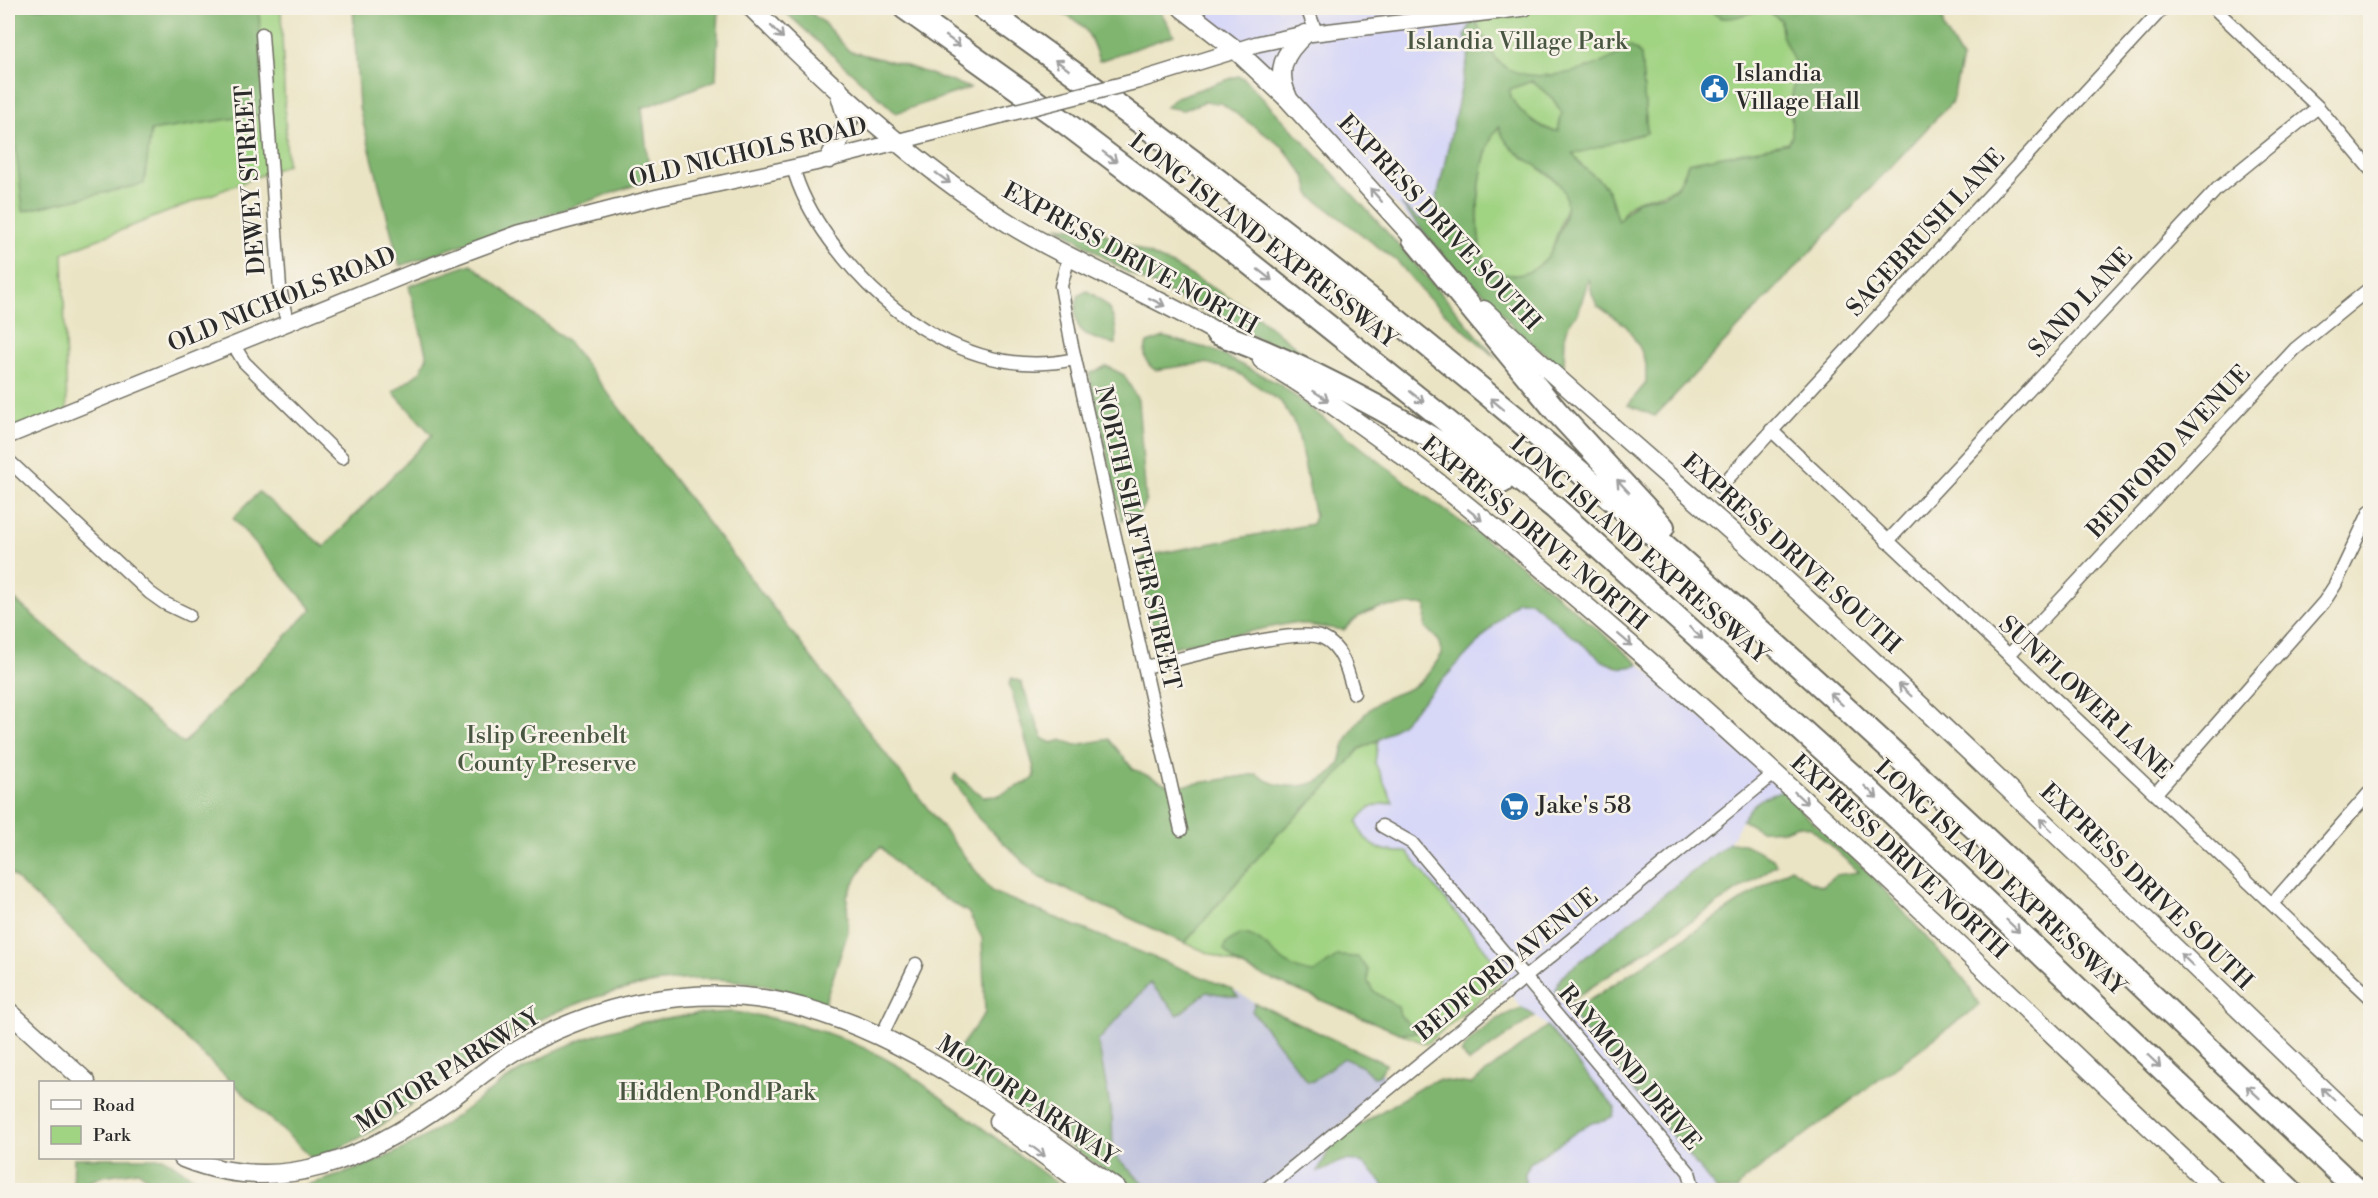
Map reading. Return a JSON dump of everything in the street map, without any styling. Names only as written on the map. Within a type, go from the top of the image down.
[{"type":"highway","name":"LONG ISLAND EXPRESSWAY","points":[[905,8],[1201,225],[1555,508],[1858,780],[2290,1191]]},
{"type":"highway","name":"LONG ISLAND EXPRESSWAY","points":[[983,8],[1197,165],[1340,276],[1553,451],[1733,606],[1927,783],[2356,1191]]},
{"type":"highway","points":[[1414,239],[1450,286],[1598,459],[1646,510],[1709,570],[1733,606]]},
{"type":"highway","points":[[1217,333],[1278,356],[1450,448],[1515,490],[1555,508]]},
{"type":"main road","name":"EXPRESS DRIVE NORTH","points":[[752,8],[898,141],[963,192],[1011,224],[1217,333],[1331,403],[1392,448],[1596,615],[1775,773],[2216,1191]]},
{"type":"main road","name":"EXPRESS DRIVE SOUTH","points":[[1182,8],[1236,51],[1288,99],[1414,239],[1527,352],[1765,561],[1889,675],[2370,1134]]},
{"type":"main road","points":[[1288,99],[1281,80],[1281,66],[1289,51],[1310,33]]},
{"type":"main road","points":[[829,159],[848,122],[838,88]]},
{"type":"main road","name":"MOTOR PARKWAY","points":[[186,1159],[210,1168],[255,1175],[288,1175],[320,1169],[387,1140],[524,1045],[579,1021],[643,1002],[711,994],[763,999],[813,1010],[881,1037],[998,1107],[1118,1191]]},
{"type":"main road","points":[[8,1011],[84,1081]]},
{"type":"main road","name":"MOTOR PARKWAY","points":[[909,1052],[937,1076],[1092,1191]]},
{"type":"street","points":[[1307,8],[1310,33]]},
{"type":"street","name":"OLD NICHOLS ROAD","points":[[8,436],[287,322],[480,246],[541,226],[829,159],[1137,81],[1236,51],[1310,33],[1525,8]]},
{"type":"street","name":"SAGEBRUSH LANE","points":[[1720,487],[2163,8]]},
{"type":"street","points":[[2214,8],[2318,107],[2370,169]]},
{"type":"street","name":"DEWEY STREET","points":[[262,34],[280,288],[287,322]]},
{"type":"street","name":"SAND LANE","points":[[1887,542],[2217,189],[2318,107]]},
{"type":"street","points":[[793,167],[806,202],[839,252],[874,291],[917,326],[956,346],[1014,363],[1054,363],[1075,359]]},
{"type":"street","name":"NORTH SHAFTER STREET","points":[[1069,256],[1061,286],[1075,359],[1181,830]]},
{"type":"street","name":"BEDFORD AVENUE","points":[[2009,656],[2295,349],[2370,288]]},
{"type":"street","points":[[233,344],[244,362],[342,458]]},
{"type":"street","name":"SUNFLOWER LANE","points":[[1771,430],[2370,997]]},
{"type":"street","points":[[8,460],[150,593],[164,603],[189,615]]},
{"type":"street","points":[[2156,793],[2324,602],[2335,585],[2370,511]]},
{"type":"street","points":[[1145,667],[1284,637],[1310,635],[1324,639],[1336,648],[1346,666],[1354,693]]},
{"type":"street","name":"BEDFORD AVENUE","points":[[1265,1191],[1775,773]]},
{"type":"street","points":[[2272,904],[2370,792]]},
{"type":"street","name":"RAYMOND DRIVE","points":[[1382,826],[1412,843],[1689,1172],[1694,1191]]},
{"type":"street","points":[[881,1037],[916,964]]},
{"type":"shaded area","points":[[1196,8],[1400,8],[1404,25],[1477,16],[1485,67],[1470,48],[1428,239],[1296,98]]},
{"type":"shaded area","points":[[1530,600],[1603,661],[1616,668],[1629,668],[1639,664],[1785,790],[1749,809],[1729,843],[1568,970],[1560,979],[1556,991],[1570,1013],[1717,1190],[1511,1190],[1525,1185],[1525,1173],[1530,1163],[1590,1123],[1604,1121],[1555,1034],[1530,1011],[1522,1008],[1501,982],[1505,974],[1407,852],[1382,851],[1371,845],[1361,834],[1357,822],[1362,813],[1371,806],[1393,802],[1375,763],[1378,740],[1402,723],[1517,601]]},
{"type":"shaded area","points":[[1150,983],[1238,996],[1232,989],[1255,1003],[1253,1011],[1307,1082],[1313,1081],[1343,1058],[1363,1067],[1373,1077],[1379,1076],[1381,1072],[1391,1083],[1261,1190],[1150,1190],[1113,1154],[1112,1118],[1098,1041]]},
{"type":"shaded area","points":[[1335,1140],[1324,1156],[1324,1171],[1342,1161],[1357,1161],[1369,1167],[1387,1190],[1261,1190]]},
{"type":"green space","points":[[8,8],[281,8],[287,165],[63,253],[67,417],[8,441]]},
{"type":"green space","points":[[8,8],[259,8],[263,114],[151,131],[144,184],[23,211],[8,79]]},
{"type":"green space","points":[[353,8],[719,8],[716,80],[642,108],[650,180],[400,266],[359,107]]},
{"type":"green space","points":[[781,8],[804,8],[823,22],[849,51],[901,64],[970,88],[896,113]]},
{"type":"green space","points":[[1048,8],[1154,8],[1162,14],[1174,35],[1099,61],[1087,31],[1076,21]]},
{"type":"green space","name":"Islandia Village Park","points":[[1400,8],[1710,8],[1720,18],[1769,11],[1781,20],[1782,35],[1797,66],[1791,105],[1792,136],[1789,143],[1782,146],[1688,163],[1676,187],[1670,191],[1635,201],[1618,221],[1608,190],[1579,163],[1572,152],[1647,133],[1641,55],[1636,50],[1624,70],[1491,79],[1485,67],[1477,17],[1404,26]]},
{"type":"green space","points":[[1710,8],[1941,8],[1944,29],[1962,59],[1952,102],[1655,416],[1628,405],[1646,383],[1646,364],[1640,348],[1627,327],[1597,305],[1589,278],[1578,313],[1569,323],[1565,337],[1564,365],[1554,362],[1512,326],[1490,298],[1452,266],[1401,204],[1418,218],[1425,220],[1432,215],[1469,53],[1465,35],[1473,20],[1500,63],[1513,71],[1529,75],[1547,76],[1585,69],[1603,62],[1630,46],[1641,55],[1647,133],[1591,150],[1573,153],[1580,164],[1606,188],[1618,221],[1637,201],[1664,195],[1676,188],[1684,177],[1688,163],[1789,143],[1792,136],[1791,105],[1796,66],[1782,35],[1781,20],[1765,10],[1728,18],[1721,18]],"holes":[[[1532,81],[1553,99],[1562,113],[1558,131],[1535,123],[1514,103],[1510,89]],[[1499,127],[1506,141],[1517,153],[1544,171],[1564,191],[1566,206],[1554,245],[1543,262],[1522,274],[1497,273],[1485,259],[1480,242],[1478,208],[1482,169],[1492,137]]]},
{"type":"green space","points":[[1238,76],[1243,78],[1341,181],[1497,359],[1427,297],[1398,262],[1311,196],[1305,176],[1283,147],[1221,103],[1204,102],[1183,110],[1166,107],[1177,97]]},
{"type":"green space","points":[[1532,81],[1553,99],[1562,113],[1558,131],[1535,122],[1514,103],[1510,89]]},
{"type":"green space","points":[[1500,126],[1515,150],[1562,186],[1568,202],[1550,255],[1534,270],[1517,277],[1497,273],[1485,259],[1478,226],[1482,168],[1493,136]]},
{"type":"green space","points":[[1057,226],[1099,231],[1177,267],[1245,307],[1336,378],[1125,271]]},
{"type":"green space","name":"Islip Greenbelt County Preserve","points":[[471,264],[570,344],[992,892],[1232,989],[1238,997],[1207,992],[1178,1015],[1150,983],[1098,1041],[1112,1118],[1113,1154],[1150,1190],[1134,1190],[949,1062],[985,1013],[982,938],[968,912],[913,880],[881,847],[866,861],[847,896],[848,932],[824,1005],[776,988],[735,981],[693,979],[612,992],[572,1006],[497,1043],[372,1131],[333,1151],[312,1158],[234,1084],[234,1081],[230,1081],[8,871],[8,594],[183,744],[312,609],[233,518],[259,492],[324,547],[432,435],[393,392],[420,372],[427,357],[409,286]]},
{"type":"green space","points":[[1087,291],[1102,301],[1111,313],[1114,319],[1116,344],[1088,335],[1078,324],[1076,307],[1079,295]]},
{"type":"green space","points":[[1164,337],[1213,350],[1279,384],[1402,479],[1523,567],[1639,664],[1621,667],[1603,661],[1530,601],[1517,601],[1402,723],[1378,740],[1359,749],[1332,782],[1277,835],[1185,943],[1039,877],[978,818],[953,779],[955,774],[983,797],[997,796],[1032,780],[1035,776],[1009,683],[1012,678],[1021,682],[1043,739],[1052,743],[1062,740],[1076,745],[1109,739],[1133,769],[1173,787],[1257,774],[1277,784],[1300,786],[1311,784],[1331,773],[1340,762],[1349,736],[1366,713],[1380,702],[1420,682],[1442,654],[1438,640],[1425,627],[1426,605],[1392,606],[1371,611],[1352,621],[1344,630],[1292,623],[1167,648],[1160,647],[1156,641],[1139,564],[1146,556],[1312,524],[1315,517],[1297,428],[1281,402],[1235,371],[1205,363],[1155,370],[1146,359],[1147,343]]},
{"type":"green space","points":[[1106,366],[1124,375],[1138,400],[1146,500],[1139,514],[1122,521],[1089,374]]},
{"type":"green space","points":[[1378,740],[1375,763],[1393,802],[1377,805],[1364,813],[1357,822],[1360,831],[1376,847],[1383,850],[1407,852],[1505,974],[1501,982],[1426,1044],[1185,943],[1277,835],[1332,782],[1360,749]]},
{"type":"green space","points":[[1785,790],[1803,813],[1870,874],[1966,982],[1979,1005],[1743,1181],[1737,1190],[1717,1190],[1570,1013],[1791,868],[1809,881],[1823,886],[1836,875],[1859,872],[1811,828],[1798,825],[1781,831],[1760,830],[1742,820],[1750,808],[1760,800]]},
{"type":"green space","points":[[1729,843],[1744,844],[1773,858],[1776,865],[1566,1004],[1555,991],[1560,979],[1568,971]]},
{"type":"green space","points":[[1240,934],[1258,939],[1290,966],[1314,973],[1338,956],[1358,957],[1368,970],[1368,982],[1373,991],[1398,1007],[1400,1015],[1418,1033],[1399,1033],[1249,970],[1235,962],[1224,950],[1225,944]]},
{"type":"green space","points":[[1255,1003],[1386,1064],[1379,1076],[1373,1077],[1363,1067],[1343,1058],[1313,1081],[1308,1082],[1252,1011]]},
{"type":"green space","points":[[1522,1008],[1535,1016],[1469,1062],[1461,1053],[1487,1026]]},
{"type":"green space","name":"Hidden Pond Park","points":[[733,1012],[777,1019],[819,1030],[880,1056],[900,1067],[1066,1190],[289,1190],[354,1170],[401,1150],[447,1123],[521,1070],[582,1040],[631,1025],[657,1020]]},
{"type":"green space","points":[[1547,1026],[1615,1108],[1613,1116],[1604,1121],[1590,1123],[1530,1163],[1525,1173],[1525,1185],[1511,1190],[1387,1190],[1369,1168],[1351,1160],[1336,1163],[1317,1172],[1335,1140],[1428,1083],[1438,1080],[1471,1084]]},
{"type":"green space","points":[[74,1159],[166,1159],[212,1190],[164,1190],[138,1171],[103,1176],[73,1188]]},
{"type":"place","name":"Islandia Village Hall","points":[[1714,88]]},
{"type":"place","name":"Jake's 58","points":[[1515,806]]}]
